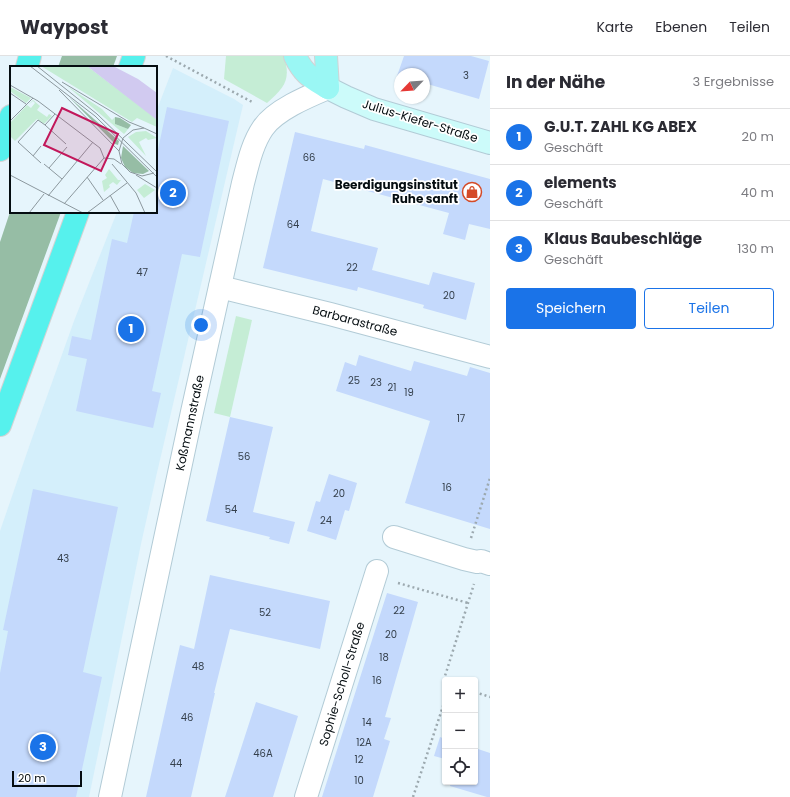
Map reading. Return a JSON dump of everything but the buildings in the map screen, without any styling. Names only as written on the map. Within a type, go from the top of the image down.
[{"type":"highway","points":[[27,66],[30,56]]},
{"type":"highway","points":[[130,66],[134,56]]},
{"type":"highway","points":[[0,150],[10,119]]},
{"type":"highway","points":[[0,425],[78,213]]},
{"type":"main road","points":[[296,56],[300,66],[307,75],[328,88]]},
{"type":"main road","points":[[326,56],[328,88]]},
{"type":"main road","name":"Julius-Kiefer-Straße","points":[[328,88],[374,109],[490,143]]},
{"type":"street","name":"Koßmannstraße","points":[[110,797],[192,412],[243,183],[255,143],[264,127],[277,115],[305,97],[328,88]]},
{"type":"street","name":"Barbarastraße","points":[[220,287],[330,314],[490,357]]},
{"type":"street","points":[[394,537],[464,559],[477,562],[481,561],[490,564]]},
{"type":"street","name":"Sophie-Scholl-Straße","points":[[306,797],[376,574]]},
{"type":"path","points":[[166,56],[257,104]]},
{"type":"path","points":[[464,559],[490,478]]},
{"type":"path","points":[[376,574],[468,603],[446,677]]},
{"type":"path","points":[[478,693],[490,697]]},
{"type":"path","points":[[413,797],[442,709]]},
{"type":"shaded area","points":[[173,68],[243,105],[141,544],[89,797],[0,797],[0,531],[74,321],[117,213],[157,213],[157,109]]},
{"type":"green space","points":[[62,56],[117,56],[113,66],[58,66]]},
{"type":"green space","points":[[226,56],[284,56],[287,71],[285,82],[267,103],[224,79]]},
{"type":"green space","points":[[10,212],[61,213],[0,379],[0,242]]},
{"type":"green space","points":[[236,316],[252,320],[230,417],[214,413]]},
{"type":"place","name":"Beerdigungsinstitut Ruhe sanft","points":[[472,192]]},
{"type":"place","name":"elements","points":[[173,193]]},
{"type":"place","name":"G.U.T. ZAHL KG ABEX","points":[[131,329]]},
{"type":"place","name":"Klaus Baubeschläge","points":[[43,747]]}]
